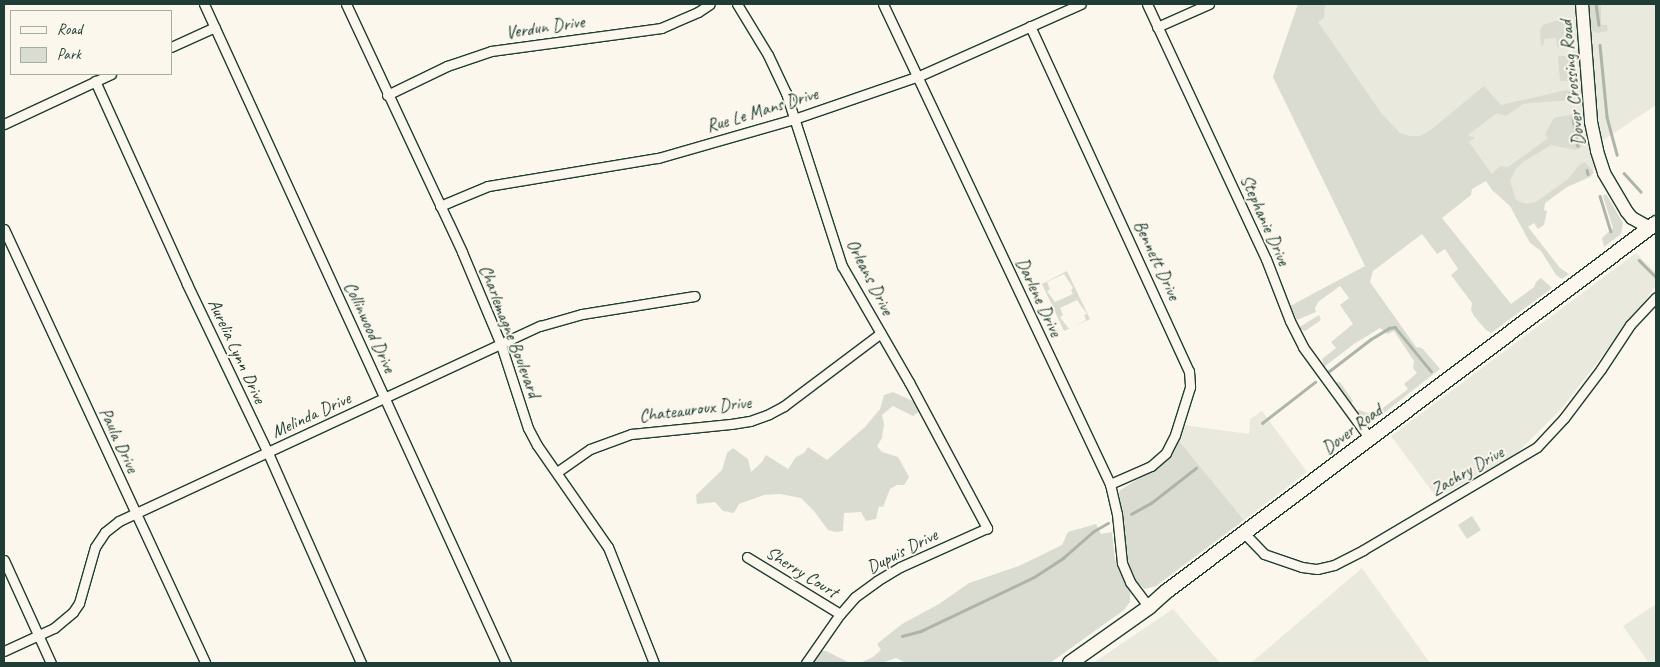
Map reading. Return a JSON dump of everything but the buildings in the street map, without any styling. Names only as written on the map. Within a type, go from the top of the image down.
[{"type":"main road","name":"Dover Crossing Road","points":[[1582,4],[1591,122],[1597,152],[1604,173],[1627,212],[1632,218],[1654,229]]},
{"type":"main road","name":"Dover Road","points":[[1070,663],[1149,608],[1167,591],[1244,533],[1654,229]]},
{"type":"street","name":"Collinwood Drive","points":[[204,4],[506,663]]},
{"type":"street","name":"Charlemagne Boulevard","points":[[346,4],[462,252],[500,345],[528,428],[536,445],[557,472],[608,547],[654,663]]},
{"type":"street","name":"Verdun Drive","points":[[387,94],[447,66],[490,51],[661,28],[698,12],[710,4]]},
{"type":"street","name":"Orleans Drive","points":[[737,4],[770,58],[786,93],[842,266],[881,333],[987,528]]},
{"type":"street","name":"Darlene Drive","points":[[883,4],[1110,484],[1117,514],[1122,562],[1130,582],[1149,608]]},
{"type":"street","name":"Rue Le Mans Drive","points":[[440,206],[488,186],[658,158],[794,119],[918,76],[1081,4]]},
{"type":"street","name":"Stephanie Drive","points":[[1147,4],[1266,259],[1303,347],[1370,439]]},
{"type":"street","points":[[1157,27],[1209,4]]},
{"type":"street","name":"Bennett Drive","points":[[1030,26],[1186,360],[1190,379],[1176,436],[1166,453],[1151,466],[1110,484]]},
{"type":"street","points":[[172,46],[215,27]]},
{"type":"street","points":[[4,124],[109,75]]},
{"type":"street","name":"Aurelia Lynn Drive","points":[[95,81],[187,284],[268,453],[361,663]]},
{"type":"street","name":"Paula Drive","points":[[4,229],[205,663]]},
{"type":"street","name":"Melinda Drive","points":[[4,650],[54,628],[73,612],[79,603],[95,547],[105,532],[119,521],[540,326],[582,314],[695,296]]},
{"type":"street","name":"Zachry Drive","points":[[1244,533],[1264,554],[1302,567],[1317,569],[1334,565],[1363,550],[1537,447],[1569,411],[1630,325],[1656,297]]},
{"type":"street","name":"Chateauroux Drive","points":[[557,472],[590,449],[631,434],[731,424],[750,421],[769,414],[784,406],[881,333]]},
{"type":"street","name":"Dupuis Drive","points":[[806,663],[840,614],[855,597],[900,567],[987,528]]},
{"type":"street","name":"Sherry Court","points":[[747,557],[840,614]]},
{"type":"street","points":[[4,560],[51,663]]},
{"type":"shaded area","points":[[1298,4],[1656,4],[1656,105],[1593,147],[1599,167],[1569,182],[1521,217],[1492,174],[1273,77]]},
{"type":"shaded area","points":[[1636,253],[1656,273],[1656,286],[1562,408],[1516,454],[1437,498],[1391,436]]},
{"type":"shaded area","points":[[1262,411],[1307,472],[1244,520],[1179,441],[1184,425],[1249,434],[1250,419]]},
{"type":"shaded area","points":[[1362,568],[1430,663],[1251,663]]},
{"type":"shaded area","points":[[1656,604],[1656,663],[1649,663],[1623,626]]},
{"type":"shaded area","points":[[1173,609],[1220,663],[1093,663]]},
{"type":"green space","points":[[1298,4],[1325,4],[1324,18],[1318,22],[1382,114],[1400,133],[1420,136],[1432,129],[1484,86],[1501,105],[1566,90],[1576,92],[1577,97],[1574,100],[1523,104],[1506,116],[1497,113],[1468,135],[1475,138],[1469,142],[1492,174],[1500,166],[1508,167],[1548,138],[1545,134],[1554,118],[1578,113],[1583,141],[1582,147],[1576,150],[1551,145],[1523,162],[1515,170],[1510,181],[1516,200],[1526,204],[1536,202],[1568,179],[1580,164],[1585,162],[1594,172],[1590,177],[1567,187],[1545,203],[1544,210],[1547,211],[1544,225],[1538,229],[1534,223],[1528,227],[1560,268],[1569,274],[1562,279],[1556,275],[1541,251],[1530,243],[1510,206],[1492,190],[1486,181],[1472,189],[1471,195],[1442,218],[1511,304],[1534,287],[1541,278],[1552,288],[1491,333],[1474,316],[1471,310],[1472,303],[1451,275],[1458,269],[1445,249],[1437,254],[1422,234],[1373,271],[1370,282],[1416,347],[1422,348],[1440,369],[1375,420],[1370,421],[1360,419],[1356,412],[1359,410],[1370,414],[1379,411],[1408,389],[1404,384],[1417,373],[1413,368],[1414,361],[1394,331],[1388,334],[1380,328],[1354,344],[1324,367],[1322,359],[1336,348],[1331,342],[1353,324],[1340,305],[1349,298],[1340,286],[1318,302],[1315,308],[1316,312],[1297,320],[1290,306],[1365,266],[1273,77]]},
{"type":"green space","points":[[1588,4],[1601,4],[1601,25],[1607,25],[1608,31],[1597,33],[1591,30]]},
{"type":"green space","points":[[1562,19],[1573,28],[1574,38],[1571,43],[1565,47],[1557,47],[1556,38],[1544,39],[1544,44],[1541,46],[1540,30],[1543,25]]},
{"type":"green space","points":[[1558,56],[1568,56],[1574,61],[1576,72],[1569,81],[1560,81]]},
{"type":"green space","points":[[1606,194],[1623,223],[1621,234],[1604,247],[1602,238],[1613,228],[1603,196]]},
{"type":"green space","points":[[1067,271],[1090,319],[1074,327],[1086,320],[1084,315],[1087,314],[1077,300],[1060,308],[1063,315],[1060,317],[1069,329],[1064,331],[1042,284]],"holes":[[[1064,274],[1073,288],[1071,290],[1073,294],[1055,302],[1047,291],[1050,289],[1047,282]]]},
{"type":"green space","points":[[1319,315],[1321,320],[1305,331],[1298,328]]},
{"type":"green space","points":[[1336,382],[1340,382],[1353,401],[1351,404],[1348,404],[1334,385]]},
{"type":"green space","points":[[893,392],[917,403],[921,410],[913,416],[893,406],[882,415],[884,424],[882,438],[877,446],[882,452],[898,457],[909,477],[904,485],[897,485],[890,489],[883,507],[879,506],[876,519],[866,521],[861,512],[844,513],[843,531],[828,530],[814,511],[801,498],[780,494],[764,495],[739,504],[734,513],[723,511],[715,502],[697,504],[696,495],[722,470],[727,453],[733,448],[748,459],[751,472],[762,462],[766,455],[788,469],[796,457],[804,453],[808,447],[827,460],[865,427],[880,409],[884,395]]},
{"type":"green space","points":[[1179,441],[1244,520],[1156,586],[1145,589],[1136,582],[1125,554],[1119,491],[1161,464]]},
{"type":"green space","points":[[1472,516],[1481,530],[1467,539],[1458,525]]},
{"type":"green space","points":[[1096,524],[1101,534],[1112,532],[1115,560],[1130,592],[1130,602],[1124,610],[1050,663],[906,663],[896,658],[882,663],[860,663],[873,657],[881,650],[877,644],[902,624],[939,604],[969,583],[1019,566],[1062,545],[1068,532]]},
{"type":"green space","points":[[821,651],[826,651],[848,662],[860,663],[813,663]]},
{"type":"waterway","points":[[1596,4],[1599,25]]},
{"type":"waterway","points":[[1564,42],[1569,36],[1569,30]]},
{"type":"waterway","points":[[1600,45],[1607,117],[1617,155]]},
{"type":"waterway","points":[[1567,67],[1573,59]]},
{"type":"waterway","points":[[1570,93],[1571,97]]},
{"type":"waterway","points":[[1573,118],[1578,146]]},
{"type":"waterway","points":[[1587,170],[1588,174]]},
{"type":"waterway","points":[[1624,173],[1641,192]]},
{"type":"waterway","points":[[1600,196],[1611,231]]},
{"type":"waterway","points":[[1639,260],[1656,277]]},
{"type":"waterway","points":[[1328,372],[1371,339],[1389,328],[1395,327],[1431,371]]},
{"type":"waterway","points":[[1262,423],[1315,382]]},
{"type":"waterway","points":[[1131,514],[1151,503],[1196,468]]},
{"type":"waterway","points":[[902,636],[921,631],[1034,577],[1063,558],[1094,531],[1108,523]]}]
